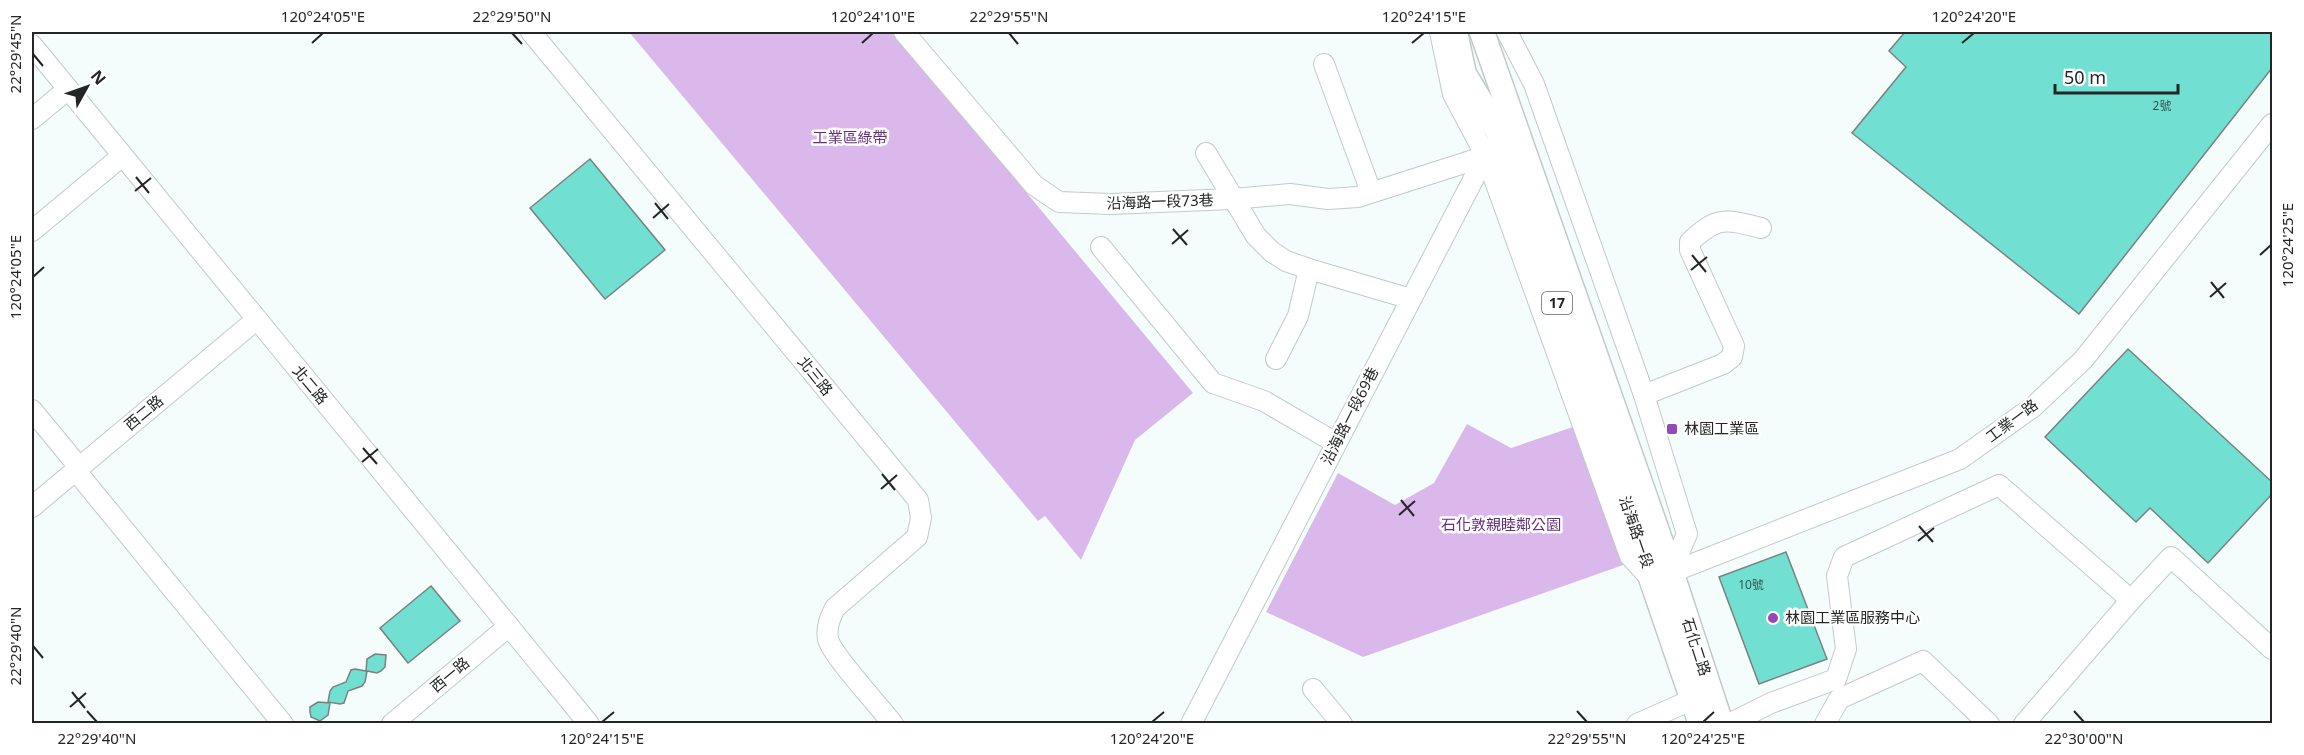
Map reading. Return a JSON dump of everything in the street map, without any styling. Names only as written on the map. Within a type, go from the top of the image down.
[{"type":"main road","name":"沿海路一段","points":[[1455,32],[1459,84],[1498,132],[1661,575]]},
{"type":"main road","name":"沿海路一段","points":[[1481,32],[1511,110],[1661,575]]},
{"type":"main road","name":"石化二路","points":[[1661,575],[1702,695],[1721,723]]},
{"type":"main road","name":"石化二路","points":[[1701,723],[1702,695]]},
{"type":"street","name":"北三路","points":[[531,32],[918,500],[921,518],[916,537],[835,608],[828,622],[828,640],[836,653],[894,723]]},
{"type":"street","name":"沿海路一段73巷","points":[[904,32],[1034,185],[1059,202],[1111,204],[1290,194],[1328,199],[1358,197],[1486,156]]},
{"type":"street","name":"沿海路一段","points":[[1440,32],[1630,556],[1661,575],[1687,534],[1644,395],[1534,84],[1507,32]]},
{"type":"street","points":[[1459,84],[1481,32]]},
{"type":"street","name":"北二路","points":[[32,45],[589,723]]},
{"type":"street","points":[[1324,64],[1371,192]]},
{"type":"street","points":[[32,119],[68,89]]},
{"type":"street","name":"沿海路一段69巷","points":[[1191,723],[1511,110]]},
{"type":"street","name":"工業一路","points":[[1661,575],[1959,459],[2033,407],[2083,360],[2268,138]]},
{"type":"street","points":[[1206,153],[1256,236],[1272,252],[1286,261],[1309,269],[1411,299]]},
{"type":"street","points":[[32,231],[122,156]]},
{"type":"street","points":[[1644,395],[1723,364],[1732,357],[1734,346],[1690,250],[1690,242],[1718,222],[1732,220],[1761,228]]},
{"type":"street","points":[[1101,247],[1213,383],[1264,401],[1336,443]]},
{"type":"street","points":[[1276,359],[1298,316],[1309,269]]},
{"type":"street","name":"西二路","points":[[32,507],[256,320]]},
{"type":"street","points":[[32,410],[77,469],[283,723]]},
{"type":"street","points":[[1839,699],[1836,679],[1846,649],[1838,576],[1844,557],[1999,485],[2131,600]]},
{"type":"street","points":[[2024,723],[2171,557],[2272,649]]},
{"type":"street","name":"西一路","points":[[392,723],[509,626]]},
{"type":"street","points":[[1825,723],[1839,699],[1923,660],[1989,723]]},
{"type":"street","points":[[1729,723],[1771,703],[1836,679]]},
{"type":"street","points":[[1313,689],[1342,723]]},
{"type":"street","points":[[1637,723],[1702,695]]},
{"type":"green space","name":"工業區綠帶","points":[[629,32],[893,32],[1193,393],[1135,440],[1081,560],[1045,516],[1038,521]]},
{"type":"green space","name":"石化敦親睦鄰公園","points":[[1467,424],[1511,448],[1579,425],[1626,564],[1363,657],[1266,612],[1338,473],[1395,505],[1434,483]]},
{"type":"building","points":[[1905,32],[2272,32],[2272,68],[2079,314],[1852,133],[1906,67],[1889,51]]},
{"type":"building","points":[[590,159],[665,250],[605,299],[530,208]]},
{"type":"building","points":[[2128,349],[2272,482],[2272,494],[2208,563],[2150,508],[2136,522],[2045,437]]},
{"type":"building","name":"林園工業區服務中心","points":[[1786,552],[1827,659],[1759,684],[1719,577]]},
{"type":"building","points":[[431,586],[460,621],[408,663],[380,628]]},
{"type":"building","points":[[375,654],[386,655],[385,667],[377,673],[367,671],[365,682],[362,686],[348,691],[344,703],[328,702],[333,687],[346,682],[351,670],[366,671],[367,659]]},
{"type":"building","points":[[318,702],[330,703],[328,715],[320,721],[311,717],[310,712],[310,707]]},
{"type":"place","name":"林園工業區","points":[[1672,429]]},
{"type":"place","name":"林園工業區服務中心","points":[[1773,618]]}]
